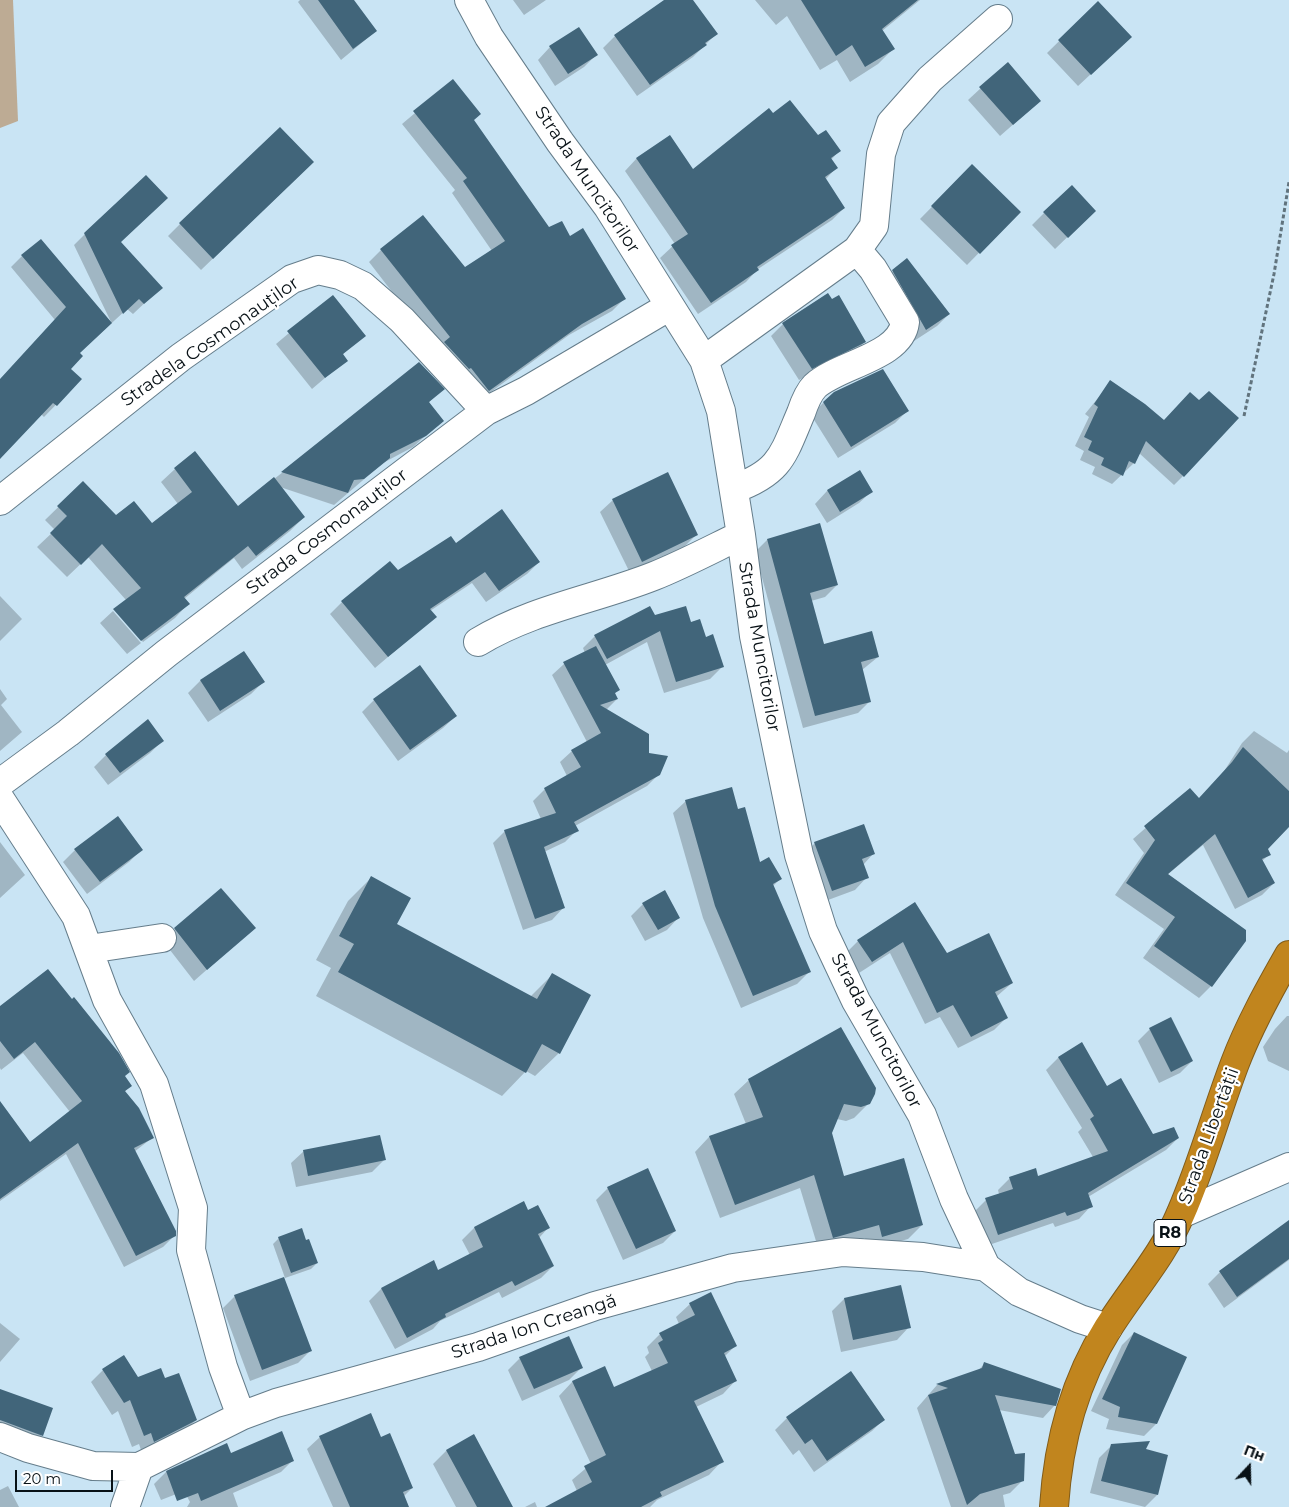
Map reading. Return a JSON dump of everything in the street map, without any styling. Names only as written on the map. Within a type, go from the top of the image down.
[{"type":"highway","name":"Strada Libertății","points":[[1054,1507],[1056,1472],[1066,1425],[1079,1385],[1108,1328],[1149,1267],[1181,1214],[1235,1063],[1252,1023],[1289,955]]},
{"type":"street","name":"Strada Muncitorilor","points":[[469,0],[489,37],[560,142],[608,207],[704,360],[721,411],[741,535],[754,636],[798,855],[823,931],[856,1001],[922,1115],[954,1199],[986,1267],[1019,1292],[1080,1320],[1108,1328]]},
{"type":"street","points":[[704,360],[857,250],[874,226],[881,154],[891,123],[930,79],[998,19]]},
{"type":"street","points":[[734,489],[748,484],[782,458],[806,401],[814,387],[828,377],[893,345],[904,332],[905,322],[873,269],[857,250]]},
{"type":"street","name":"Stradela Cosmonauților","points":[[0,501],[181,357],[292,278],[318,270],[340,275],[363,286],[402,320],[486,411]]},
{"type":"street","name":"Strada Cosmonauților","points":[[0,784],[167,653],[486,411],[526,391],[670,306]]},
{"type":"street","name":"Strada Muncitorilor","points":[[478,642],[499,629],[655,576],[741,535]]},
{"type":"street","points":[[0,799],[76,916],[107,1000],[154,1084],[193,1208],[191,1250],[223,1367],[241,1416]]},
{"type":"street","points":[[89,949],[162,938]]},
{"type":"street","points":[[1181,1214],[1289,1167]]},
{"type":"street","name":"Strada Ion Creangă","points":[[139,1467],[241,1416],[276,1402],[478,1347],[595,1306],[733,1268],[843,1252],[923,1257],[986,1267]]},
{"type":"street","points":[[0,1437],[28,1448],[93,1466],[139,1467],[126,1507]]},
{"type":"path","points":[[1244,416],[1272,283],[1289,182]]},
{"type":"shaded area","points":[[0,0],[13,0],[18,121],[0,128]]},
{"type":"building","points":[[318,0],[354,0],[377,31],[353,49]]},
{"type":"building","points":[[664,0],[693,0],[718,34],[705,43],[707,45],[650,85],[614,35]]},
{"type":"building","points":[[801,0],[918,0],[882,29],[895,49],[865,67],[852,45],[836,56]]},
{"type":"building","points":[[1098,1],[1132,37],[1091,75],[1058,40]]},
{"type":"building","points":[[579,27],[598,55],[568,74],[549,46]]},
{"type":"building","points":[[1008,62],[1041,101],[1013,125],[979,87]]},
{"type":"building","points":[[453,79],[481,114],[474,120],[549,227],[562,221],[570,236],[583,228],[626,299],[582,324],[489,391],[471,368],[469,369],[444,342],[450,337],[380,249],[423,215],[465,267],[505,241],[463,181],[467,178],[413,111]]},
{"type":"building","points":[[790,100],[818,135],[826,130],[841,151],[831,158],[838,168],[825,177],[845,208],[757,267],[759,270],[711,303],[671,245],[688,234],[636,158],[670,135],[693,169],[769,108],[773,113]]},
{"type":"building","points":[[280,127],[314,162],[213,259],[179,223]]},
{"type":"building","points":[[972,164],[1021,212],[980,254],[931,206]]},
{"type":"building","points":[[146,175],[168,198],[121,242],[163,288],[144,304],[139,299],[123,314],[84,233]]},
{"type":"building","points":[[1072,185],[1096,211],[1068,238],[1043,212]]},
{"type":"building","points":[[41,239],[112,323],[80,353],[83,356],[71,369],[82,379],[57,406],[53,403],[0,459],[0,379],[66,307],[21,255]]},
{"type":"building","points":[[907,258],[950,314],[926,330],[892,270]]},
{"type":"building","points":[[828,293],[832,299],[839,295],[866,342],[812,369],[782,323]]},
{"type":"building","points":[[333,295],[366,336],[343,354],[348,361],[325,378],[287,331]]},
{"type":"building","points":[[419,362],[445,389],[429,402],[444,421],[426,436],[390,454],[390,458],[364,479],[354,480],[348,493],[281,472]]},
{"type":"building","points":[[883,369],[909,411],[851,447],[823,402],[834,392]]},
{"type":"building","points":[[1110,380],[1145,404],[1164,420],[1190,392],[1199,400],[1209,391],[1239,418],[1184,477],[1146,441],[1135,464],[1129,461],[1123,476],[1101,465],[1104,458],[1088,450],[1092,441],[1084,437],[1098,407],[1094,404]]},
{"type":"building","points":[[195,451],[238,506],[274,477],[305,517],[256,556],[248,546],[184,597],[190,604],[141,641],[113,609],[141,588],[102,544],[81,565],[50,533],[67,516],[57,506],[83,481],[116,515],[134,501],[152,523],[192,492],[174,468]]},
{"type":"building","points":[[860,470],[873,492],[840,512],[827,490]]},
{"type":"building","points":[[668,472],[698,535],[642,562],[612,499]]},
{"type":"building","points":[[502,509],[540,562],[499,591],[485,572],[430,609],[437,617],[388,657],[341,601],[390,561],[398,570],[451,536],[456,543]]},
{"type":"building","points":[[820,523],[838,585],[810,593],[824,644],[872,631],[879,657],[861,662],[871,702],[815,716],[767,539]]},
{"type":"building","points":[[650,606],[655,615],[686,606],[691,622],[700,619],[706,637],[713,634],[724,667],[676,682],[660,631],[607,659],[594,635]]},
{"type":"building","points":[[596,646],[620,690],[615,693],[618,699],[600,705],[649,734],[649,753],[668,756],[660,775],[574,822],[579,831],[544,847],[565,908],[535,919],[504,830],[556,813],[544,788],[581,767],[571,750],[601,733],[563,662]]},
{"type":"building","points":[[244,651],[265,682],[220,711],[200,680]]},
{"type":"building","points":[[420,665],[457,716],[410,750],[373,699]]},
{"type":"building","points":[[148,719],[164,741],[120,773],[105,754]]},
{"type":"building","points":[[1243,747],[1289,791],[1289,827],[1268,849],[1271,855],[1262,859],[1275,883],[1248,898],[1215,834],[1168,874],[1246,930],[1246,941],[1212,987],[1154,946],[1175,917],[1126,883],[1155,840],[1144,826],[1190,788],[1199,798]]},
{"type":"building","points":[[732,787],[738,809],[745,807],[760,862],[769,857],[782,879],[773,884],[811,972],[753,996],[715,906],[685,800]]},
{"type":"building","points":[[118,816],[143,850],[100,882],[74,849]]},
{"type":"building","points":[[864,824],[875,854],[862,859],[869,878],[832,891],[814,842]]},
{"type":"building","points":[[371,876],[411,898],[397,924],[537,999],[552,973],[591,995],[560,1054],[542,1044],[526,1073],[338,972],[354,944],[339,936]]},
{"type":"building","points":[[221,888],[256,928],[207,970],[174,928]]},
{"type":"building","points":[[665,890],[680,918],[658,930],[642,903]]},
{"type":"building","points":[[915,902],[947,953],[989,933],[1013,983],[995,992],[1008,1018],[971,1037],[953,1005],[937,1013],[903,942],[872,962],[857,940]]},
{"type":"building","points":[[48,969],[72,999],[74,997],[119,1053],[130,1072],[125,1076],[132,1086],[125,1091],[139,1108],[154,1138],[134,1148],[176,1231],[176,1236],[136,1256],[78,1143],[0,1199],[0,1101],[30,1142],[82,1101],[35,1042],[14,1059],[0,1041],[0,1006]]},
{"type":"building","points":[[1171,1017],[1193,1061],[1171,1072],[1149,1028]]},
{"type":"building","points":[[841,1027],[876,1088],[870,1104],[861,1107],[844,1104],[832,1133],[844,1176],[904,1158],[923,1225],[882,1237],[879,1225],[833,1238],[814,1175],[735,1205],[709,1136],[763,1117],[748,1079]]},
{"type":"building","points":[[1082,1042],[1107,1086],[1121,1078],[1153,1134],[1174,1127],[1179,1138],[1088,1193],[1093,1207],[1067,1216],[1065,1212],[998,1235],[985,1198],[1013,1189],[1009,1177],[1036,1168],[1038,1176],[1108,1151],[1090,1119],[1094,1116],[1058,1057]]},
{"type":"building","points":[[380,1135],[386,1160],[308,1176],[303,1150]]},
{"type":"building","points":[[648,1168],[676,1231],[636,1249],[607,1187]]},
{"type":"building","points":[[524,1201],[528,1210],[538,1205],[550,1228],[538,1234],[554,1266],[515,1286],[512,1281],[445,1314],[446,1317],[407,1338],[381,1288],[434,1260],[438,1270],[483,1247],[474,1227]]},
{"type":"building","points":[[1289,1220],[1289,1259],[1237,1297],[1219,1271]]},
{"type":"building","points":[[302,1228],[306,1240],[309,1239],[318,1263],[291,1273],[278,1237]]},
{"type":"building","points":[[284,1277],[312,1351],[262,1370],[234,1295]]},
{"type":"building","points":[[901,1285],[911,1328],[853,1340],[844,1298]]},
{"type":"building","points":[[711,1292],[737,1346],[724,1353],[737,1381],[694,1401],[724,1462],[660,1492],[662,1496],[641,1507],[545,1507],[592,1482],[584,1466],[606,1455],[572,1381],[605,1366],[614,1387],[668,1363],[658,1343],[663,1340],[659,1333],[695,1315],[689,1303]]},
{"type":"building","points":[[1134,1332],[1187,1357],[1157,1424],[1118,1417],[1120,1407],[1102,1399]]},
{"type":"building","points":[[569,1336],[583,1368],[534,1389],[519,1357]]},
{"type":"building","points":[[124,1355],[138,1377],[161,1368],[165,1378],[179,1373],[197,1420],[154,1442],[151,1433],[144,1436],[130,1400],[124,1403],[102,1369]]},
{"type":"building","points":[[984,1362],[1061,1389],[1056,1406],[995,1395],[1015,1454],[1025,1453],[1024,1481],[980,1494],[967,1505],[928,1395],[948,1388],[936,1384],[982,1368]]},
{"type":"building","points":[[851,1371],[885,1420],[827,1461],[812,1439],[805,1444],[786,1417]]},
{"type":"building","points":[[0,1389],[53,1408],[43,1436],[0,1420]]},
{"type":"building","points":[[371,1413],[381,1437],[390,1433],[413,1488],[403,1492],[409,1507],[350,1507],[319,1436]]},
{"type":"building","points":[[282,1431],[294,1461],[201,1501],[198,1493],[177,1501],[166,1471],[227,1443],[231,1453]]},
{"type":"building","points":[[474,1434],[513,1507],[477,1507],[446,1450]]},
{"type":"building","points":[[1150,1441],[1146,1449],[1168,1455],[1158,1495],[1101,1481],[1111,1444]]}]
